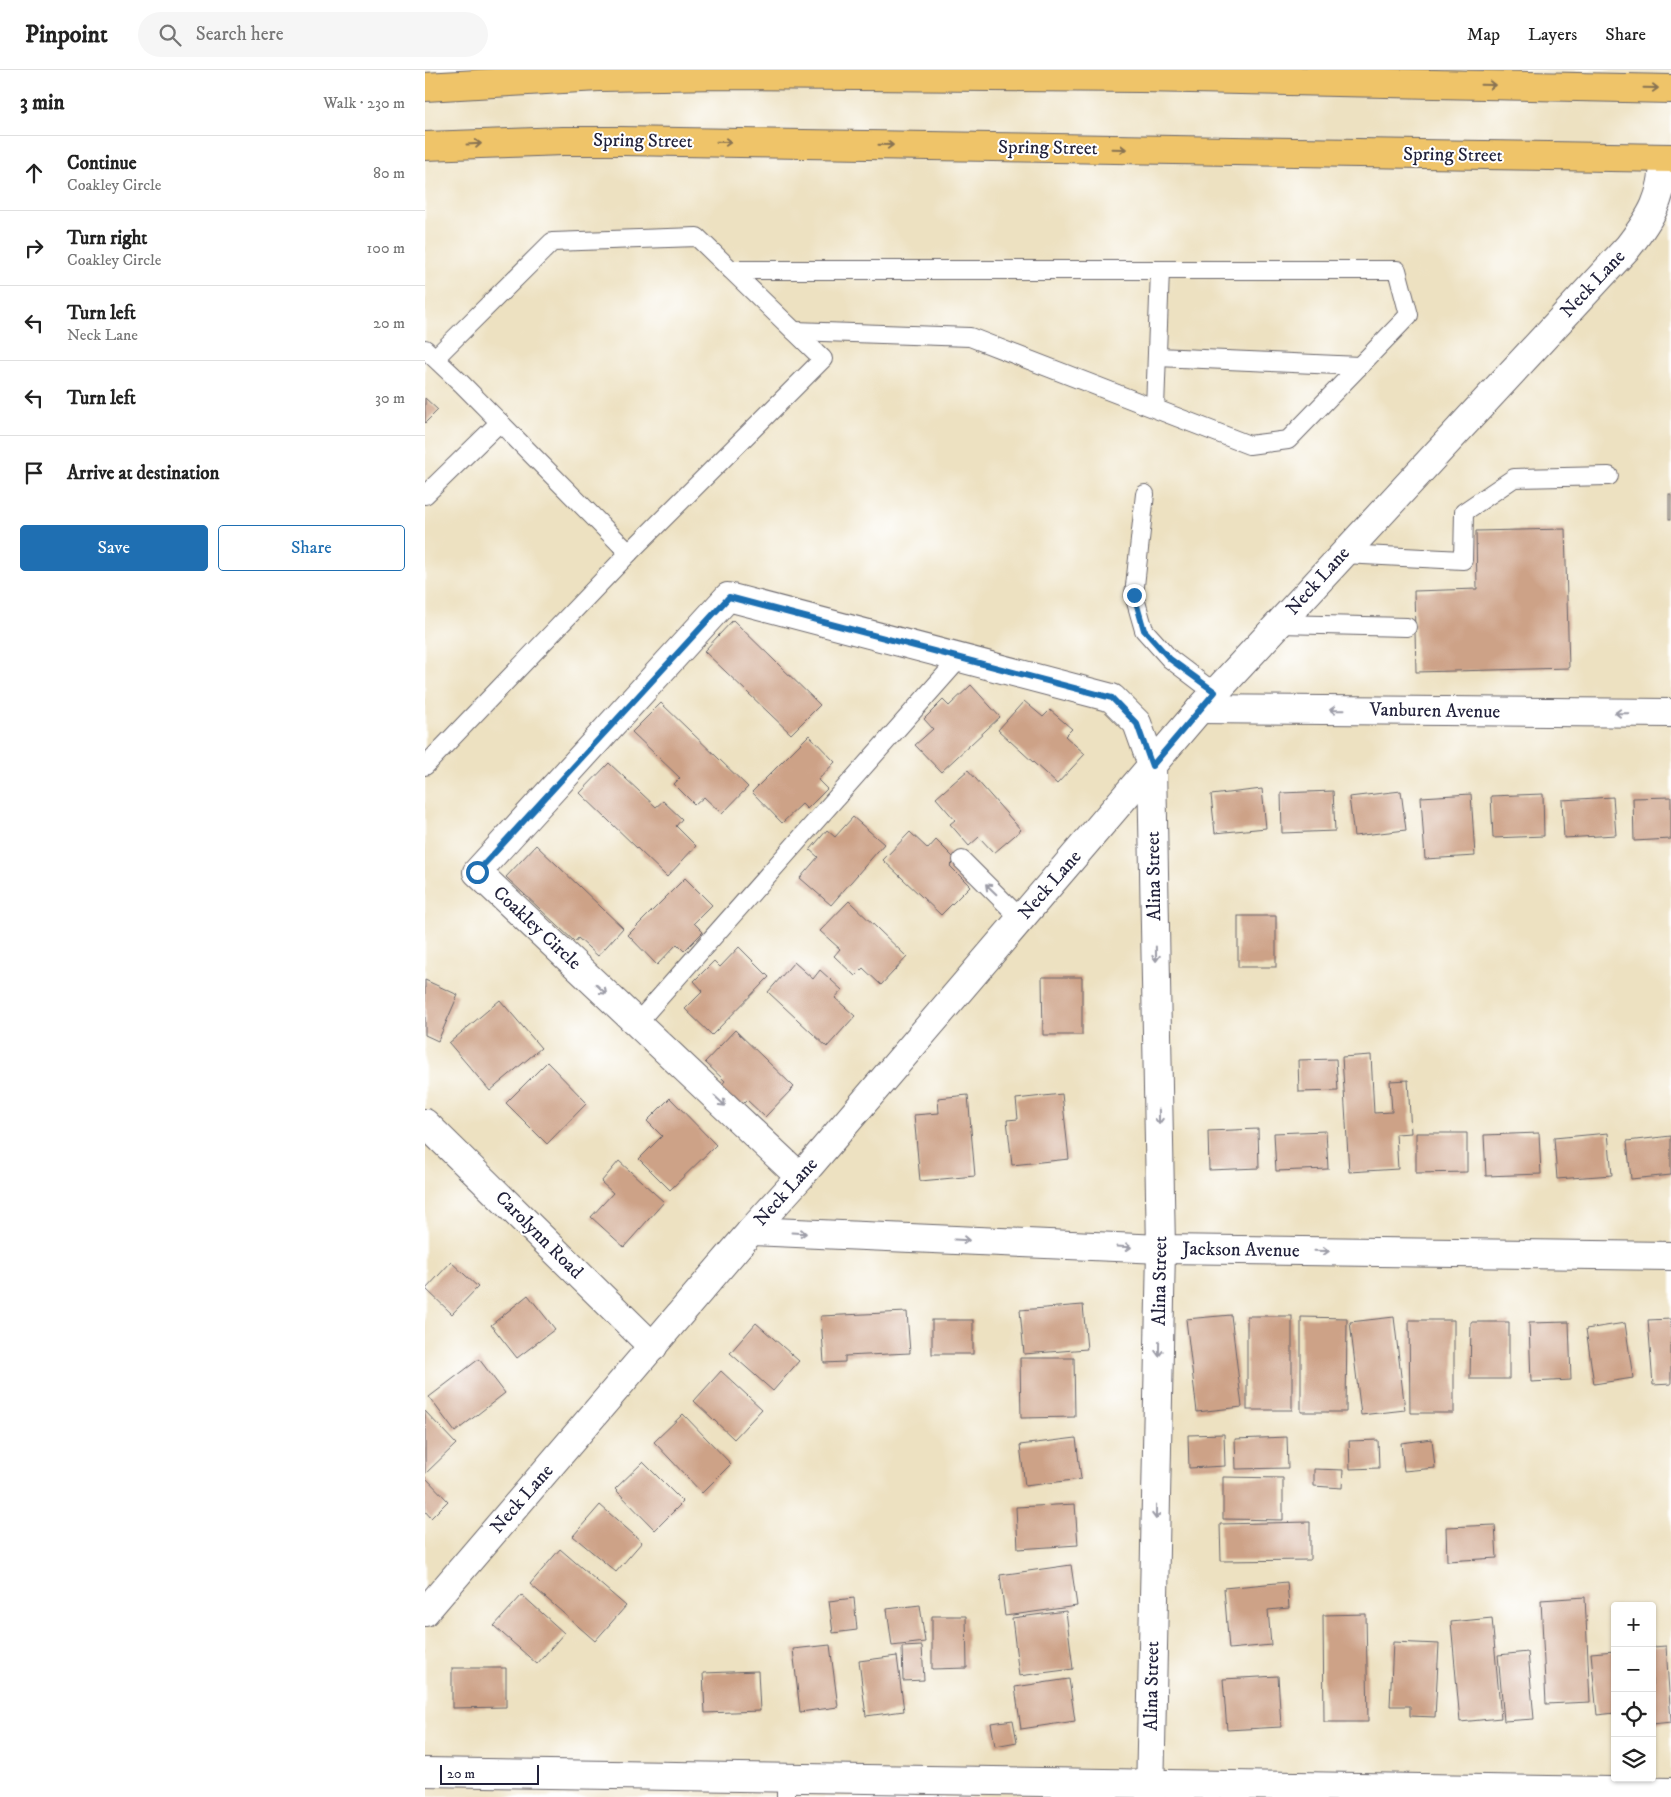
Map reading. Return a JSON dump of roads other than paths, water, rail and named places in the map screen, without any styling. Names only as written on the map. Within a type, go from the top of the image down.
[{"type":"main road","points":[[425,87],[599,77],[732,75],[1149,79],[1671,89]]},
{"type":"main road","name":"Spring Street","points":[[425,146],[563,140],[1668,158]]},
{"type":"street","name":"Neck Lane","points":[[425,1612],[1207,701],[1627,247],[1652,214],[1660,196],[1668,158]]},
{"type":"street","name":"Coakley Circle","points":[[800,1176],[477,872],[729,597],[1112,698],[1137,724],[1152,766]]},
{"type":"street","name":"Vanburen Avenue","points":[[1207,701],[1671,714]]},
{"type":"street","name":"Alina Street","points":[[1150,1790],[1161,1249],[1152,766]]},
{"type":"street","name":"Carolynn Road","points":[[425,1123],[653,1347]]},
{"type":"street","name":"Jackson Avenue","points":[[751,1230],[1161,1249],[1671,1256]]},
{"type":"street","points":[[425,1772],[786,1787],[1671,1792]]},
{"type":"lane","points":[[425,766],[629,552],[823,359],[697,237],[552,242],[430,354],[629,552]]},
{"type":"lane","points":[[731,270],[1397,270],[1409,315],[1288,440],[1249,445],[970,336],[794,331]]},
{"type":"lane","points":[[1155,408],[1160,270]]},
{"type":"lane","points":[[1157,357],[1360,366]]},
{"type":"lane","points":[[425,495],[500,422]]},
{"type":"lane","points":[[1343,554],[1463,560],[1464,512],[1514,478],[1609,476]]},
{"type":"lane","points":[[1145,494],[1134,595],[1144,630],[1207,701]]},
{"type":"lane","points":[[1279,624],[1407,627]]},
{"type":"lane","points":[[637,1023],[959,658]]},
{"type":"lane","points":[[962,860],[1021,918]]}]
